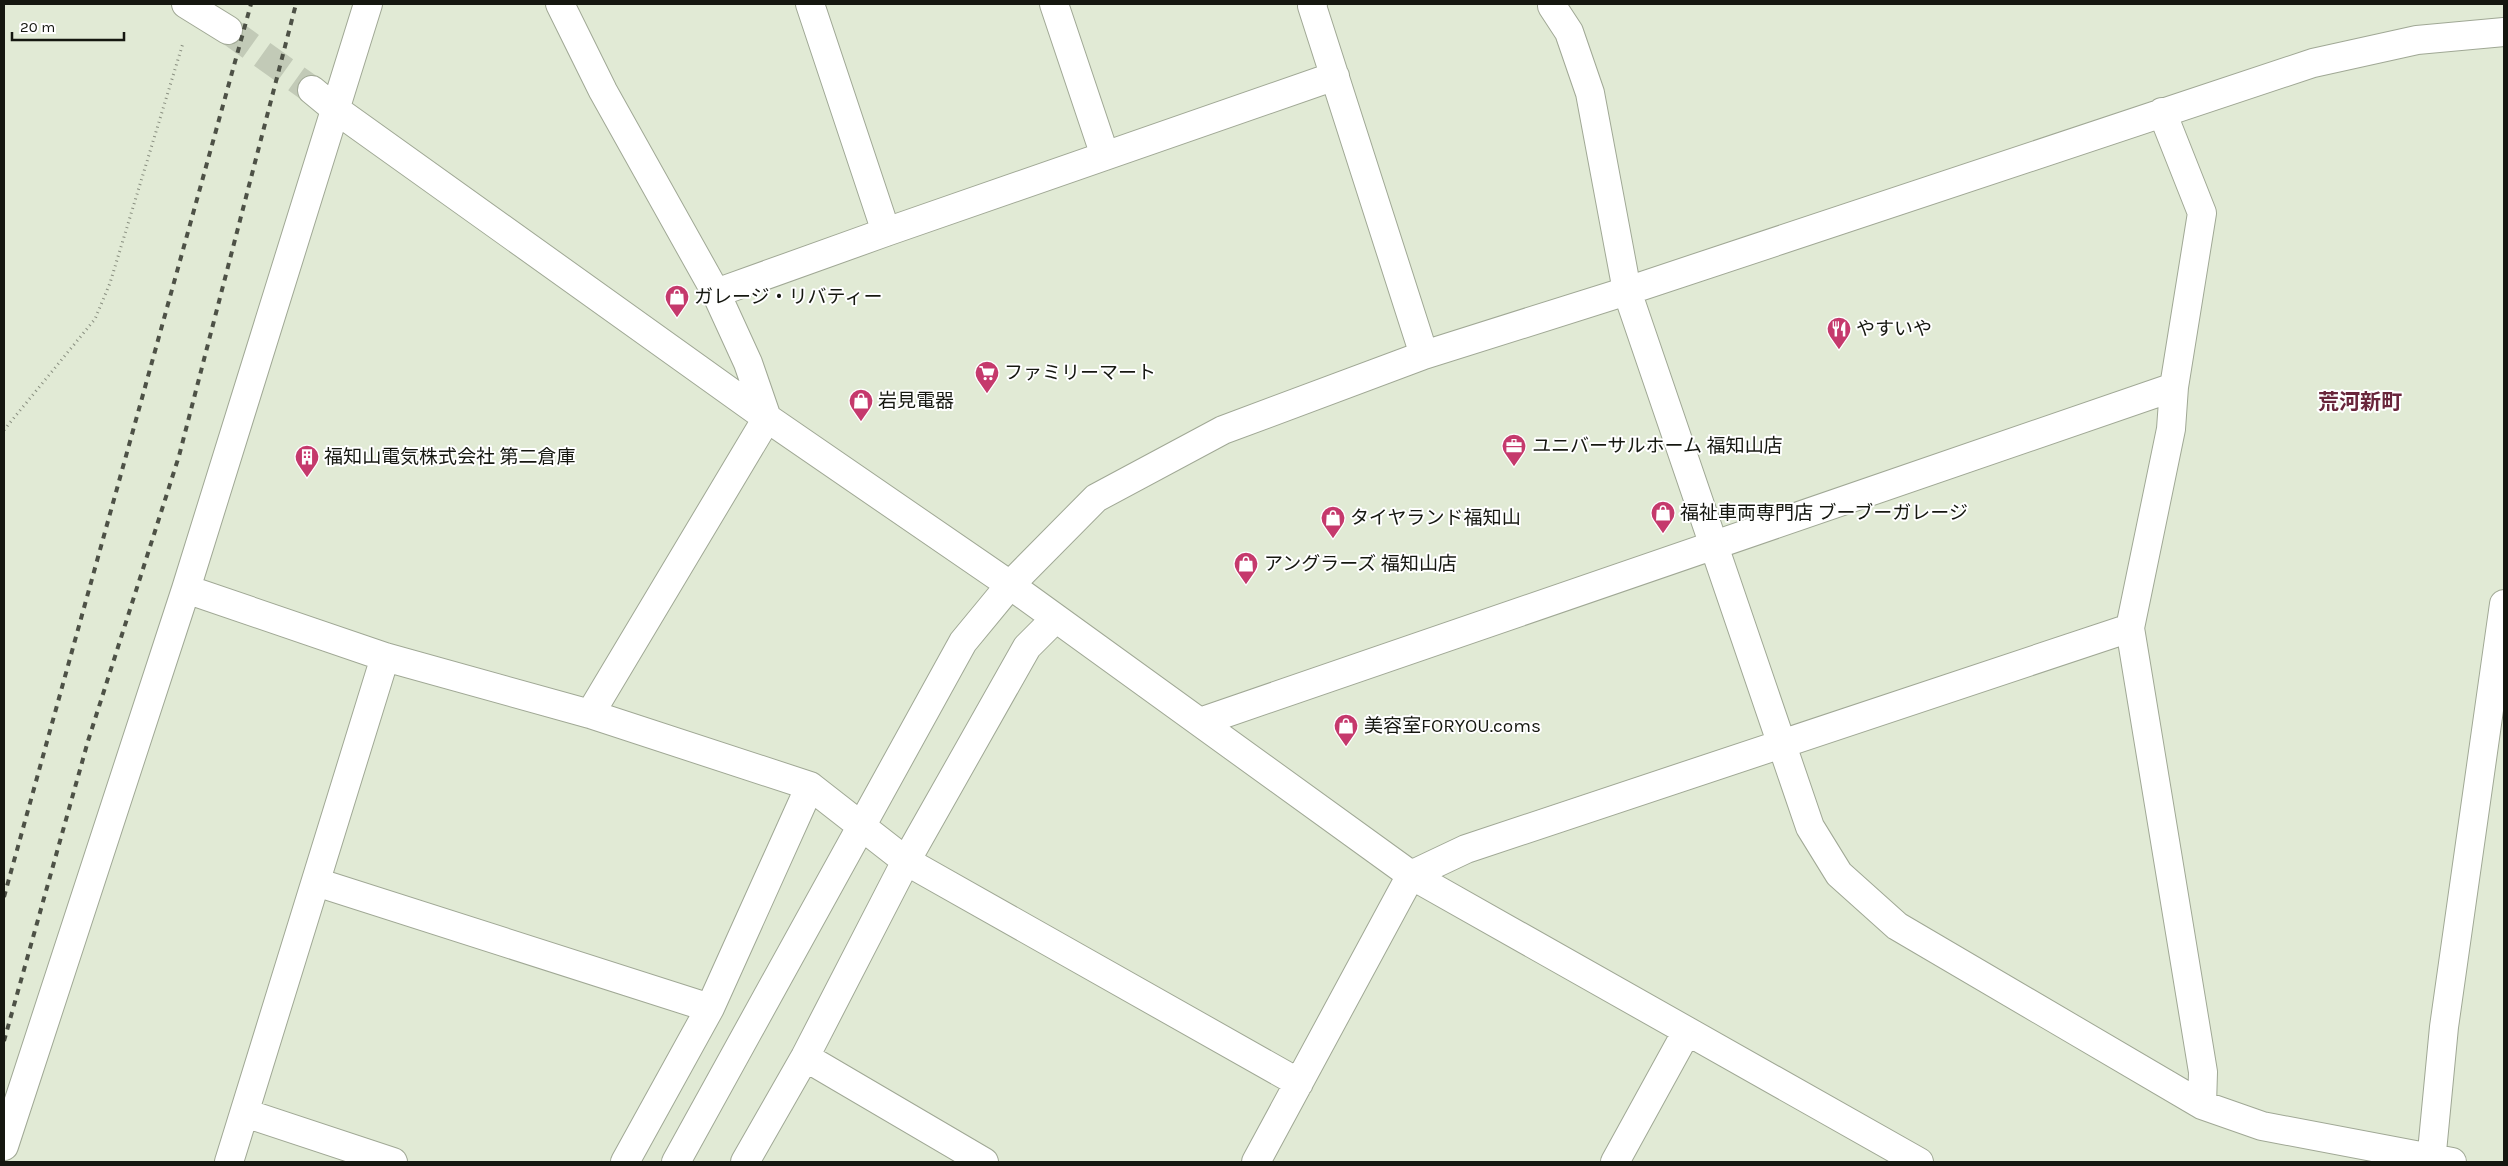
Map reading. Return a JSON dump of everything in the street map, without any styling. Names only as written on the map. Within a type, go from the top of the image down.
[{"type":"street","points":[[4,1146],[186,589],[368,4]]},
{"type":"street","points":[[560,4],[603,91],[716,293],[748,363],[767,418],[590,714]]},
{"type":"street","points":[[810,4],[886,232]]},
{"type":"street","points":[[1054,4],[1105,156]]},
{"type":"street","points":[[1312,4],[1424,355]]},
{"type":"street","points":[[190,6],[228,30]]},
{"type":"street","points":[[1552,6],[1570,32],[1590,93],[1627,291],[1780,744],[1810,826],[1839,874],[1897,926],[2202,1105],[2262,1126],[2438,1161],[2444,1027],[2504,604]]},
{"type":"street","points":[[676,1162],[963,642],[1010,585],[1096,498],[1223,430],[1424,355],[1627,291],[2313,63],[2417,40],[2504,32]]},
{"type":"street","points":[[716,293],[1335,76]]},
{"type":"street","points":[[312,90],[335,109],[767,418],[1010,585],[1411,875],[1919,1162]]},
{"type":"street","points":[[2162,112],[2202,213],[2174,387],[2171,429],[2130,628],[2203,1072],[2202,1105]]},
{"type":"street","points":[[1200,722],[2174,387]]},
{"type":"street","points":[[186,589],[385,657],[590,714],[810,786],[906,862],[1298,1082]]},
{"type":"street","points":[[745,1162],[805,1057],[906,862],[1027,647],[1055,619]]},
{"type":"street","points":[[1256,1162],[1411,875],[1466,849],[2130,628]]},
{"type":"street","points":[[229,1162],[385,657]]},
{"type":"street","points":[[625,1162],[710,1008],[810,786]]},
{"type":"street","points":[[316,882],[710,1008]]},
{"type":"street","points":[[1615,1162],[1687,1031]]},
{"type":"street","points":[[805,1057],[984,1162]]},
{"type":"street","points":[[245,1113],[393,1162]]},
{"type":"path","points":[[4,430],[95,319],[110,283],[190,6]]},
{"type":"tunnel","points":[[228,30],[312,90]]},
{"type":"railway","points":[[4,897],[251,4]]},
{"type":"railway","points":[[4,1041],[88,741],[179,456],[296,4]]},
{"type":"place","name":"ガレージ・リバティー","points":[[677,318]]},
{"type":"place","name":"やすいや","points":[[1839,350]]},
{"type":"place","name":"ファミリーマート","points":[[987,394]]},
{"type":"place","name":"岩見電器","points":[[861,422]]},
{"type":"place","name":"ユニバーサルホーム 福知山店","points":[[1514,467]]},
{"type":"place","name":"福知山電気株式会社 第二倉庫","points":[[307,478]]},
{"type":"place","name":"福祉車両専門店 ブーブーガレージ","points":[[1663,534]]},
{"type":"place","name":"タイヤランド福知山","points":[[1333,539]]},
{"type":"place","name":"アングラーズ 福知山店","points":[[1246,585]]},
{"type":"place","name":"美容室FORYOU.coms","points":[[1346,747]]},
{"type":"district","name":"荒河新町","points":[[2360,402]]}]
